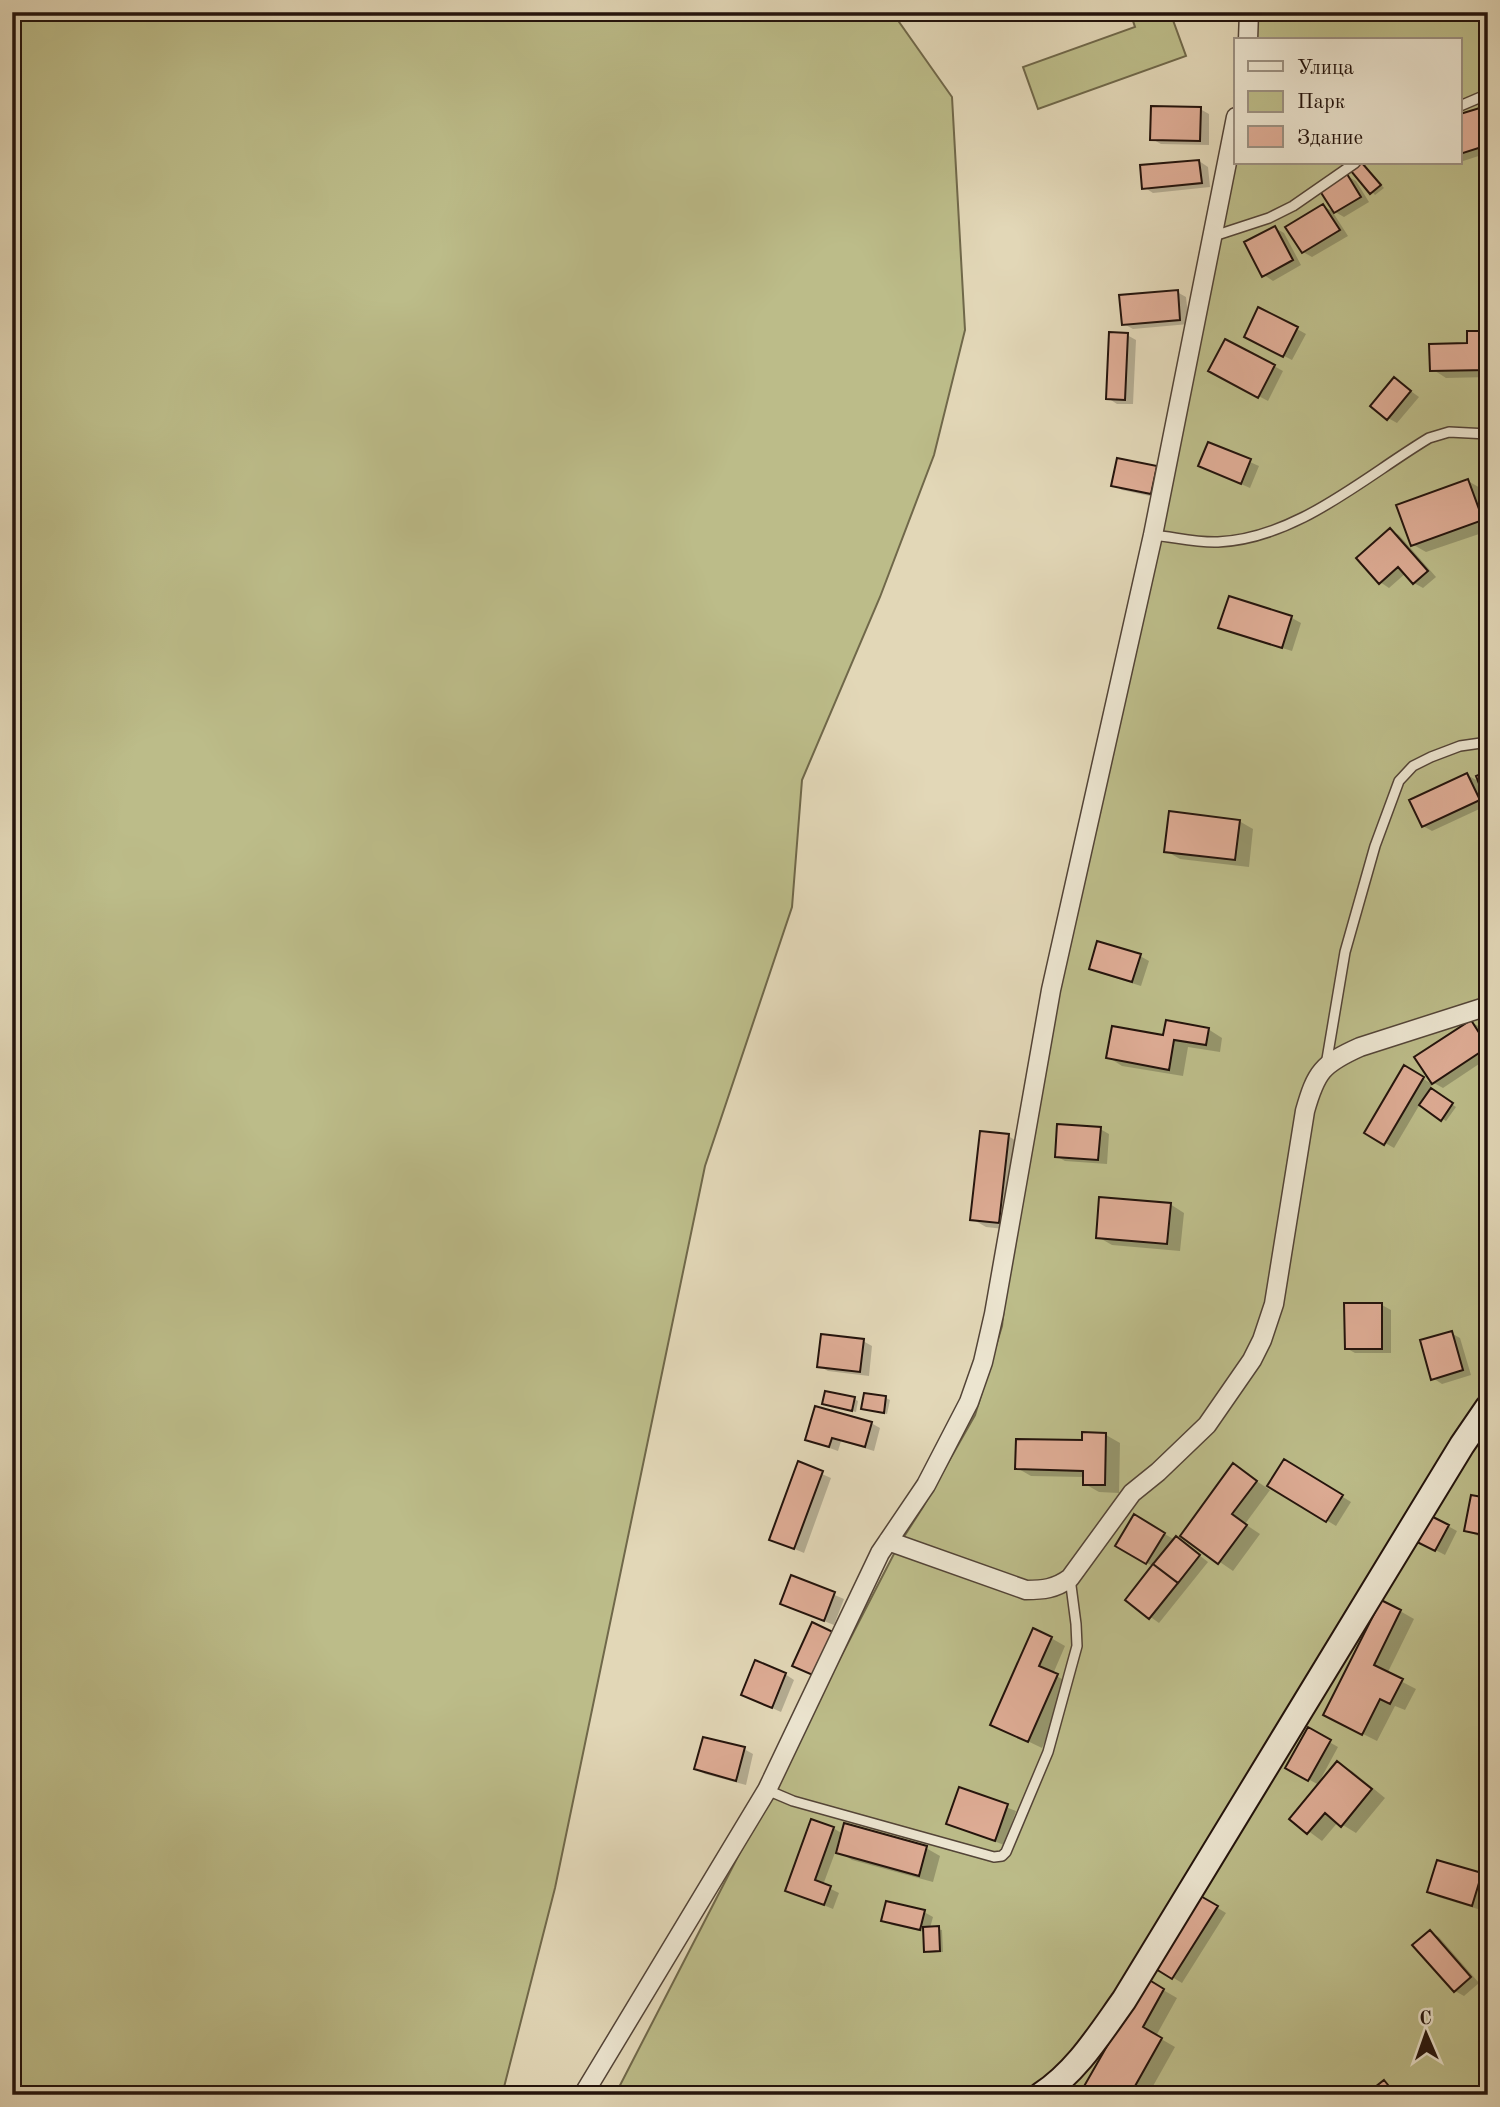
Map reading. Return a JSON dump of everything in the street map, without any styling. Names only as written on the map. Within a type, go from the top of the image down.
[{"type":"street","points":[[1248,38],[1249,12]]},
{"type":"street","points":[[583,2095],[767,1790],[880,1553],[926,1485],[970,1402],[994,1314],[1051,990],[1153,535],[1234,128]]},
{"type":"street","points":[[888,1541],[1026,1590],[1048,1590],[1060,1586],[1069,1578],[1132,1493],[1208,1425],[1252,1360],[1274,1304],[1305,1111],[1312,1085],[1325,1066],[1360,1047],[1488,1006]]},
{"type":"street","points":[[1051,2091],[1074,2068],[1124,2000],[1462,1445],[1488,1407]]},
{"type":"lane","points":[[1462,105],[1488,94]]},
{"type":"lane","points":[[1214,236],[1281,212],[1353,164]]},
{"type":"lane","points":[[1153,535],[1214,542],[1258,534],[1313,514],[1429,438],[1449,432],[1488,434]]},
{"type":"lane","points":[[1325,1066],[1345,952],[1375,846],[1399,781],[1413,766],[1431,757],[1460,746],[1488,741]]},
{"type":"lane","points":[[767,1790],[793,1801],[994,1857],[1002,1856],[1048,1752],[1077,1646],[1069,1578]]},
{"type":"green space","points":[[12,12],[892,12],[952,97],[965,330],[934,455],[880,597],[802,780],[792,907],[705,1166],[555,1888],[502,2095],[12,2095]]},
{"type":"green space","points":[[1130,12],[1170,12],[1186,56],[1038,109],[1023,67],[1135,27]]},
{"type":"green space","points":[[1253,12],[1488,12],[1488,2095],[615,2095],[898,1546],[975,1415],[1002,1326],[1017,1189],[1236,164],[1462,164],[1462,38],[1251,38]]},
{"type":"building","points":[[1151,106],[1201,107],[1200,141],[1150,140]]},
{"type":"building","points":[[1483,107],[1488,121],[1488,145],[1462,153],[1462,113]]},
{"type":"building","points":[[1199,160],[1202,183],[1142,189],[1140,165]]},
{"type":"building","points":[[1363,164],[1381,185],[1370,194],[1351,171]]},
{"type":"building","points":[[1347,174],[1361,197],[1334,213],[1320,191]]},
{"type":"building","points":[[1323,204],[1340,230],[1302,253],[1285,227]]},
{"type":"building","points":[[1275,226],[1293,260],[1262,277],[1244,242]]},
{"type":"building","points":[[1178,290],[1180,320],[1122,325],[1119,295]]},
{"type":"building","points":[[1258,307],[1298,327],[1283,357],[1244,337]]},
{"type":"building","points":[[1467,331],[1488,331],[1488,370],[1430,371],[1429,344],[1467,343]]},
{"type":"building","points":[[1109,332],[1128,333],[1125,400],[1106,399]]},
{"type":"building","points":[[1225,339],[1275,365],[1258,398],[1208,371]]},
{"type":"building","points":[[1394,377],[1411,391],[1387,420],[1370,406]]},
{"type":"building","points":[[1208,442],[1251,459],[1241,484],[1198,466]]},
{"type":"building","points":[[1117,458],[1157,466],[1151,494],[1111,486]]},
{"type":"building","points":[[1468,479],[1483,520],[1411,546],[1396,505]]},
{"type":"building","points":[[1390,528],[1428,571],[1413,584],[1398,567],[1379,584],[1356,558]]},
{"type":"building","points":[[1229,596],[1292,616],[1282,648],[1218,628]]},
{"type":"building","points":[[1488,771],[1488,798],[1485,799],[1476,776]]},
{"type":"building","points":[[1467,773],[1480,800],[1422,827],[1409,800]]},
{"type":"building","points":[[1169,811],[1240,820],[1235,860],[1164,852]]},
{"type":"building","points":[[1097,941],[1141,954],[1132,982],[1089,969]]},
{"type":"building","points":[[1166,1020],[1209,1028],[1206,1045],[1174,1040],[1169,1070],[1106,1058],[1112,1026],[1163,1035]]},
{"type":"building","points":[[1471,1020],[1488,1047],[1432,1084],[1414,1057]]},
{"type":"building","points":[[1404,1065],[1424,1077],[1384,1145],[1364,1133]]},
{"type":"building","points":[[1431,1088],[1453,1103],[1441,1121],[1419,1105]]},
{"type":"building","points":[[1057,1124],[1101,1127],[1098,1160],[1055,1157]]},
{"type":"building","points":[[980,1131],[1009,1134],[999,1223],[970,1220]]},
{"type":"building","points":[[1099,1197],[1171,1203],[1167,1244],[1096,1238]]},
{"type":"building","points":[[1344,1303],[1382,1303],[1382,1349],[1345,1349]]},
{"type":"building","points":[[1452,1331],[1463,1370],[1431,1380],[1420,1340]]},
{"type":"building","points":[[821,1334],[864,1339],[860,1372],[817,1367]]},
{"type":"building","points":[[825,1391],[855,1397],[852,1411],[822,1404]]},
{"type":"building","points":[[864,1393],[886,1396],[884,1413],[861,1409]]},
{"type":"building","points":[[815,1406],[872,1422],[865,1447],[832,1438],[829,1447],[805,1440]]},
{"type":"building","points":[[1082,1432],[1106,1433],[1105,1485],[1083,1485],[1083,1471],[1015,1469],[1016,1439],[1082,1440]]},
{"type":"building","points":[[1284,1459],[1343,1495],[1326,1522],[1267,1486]]},
{"type":"building","points":[[798,1461],[823,1471],[794,1549],[769,1540]]},
{"type":"building","points":[[1233,1463],[1257,1481],[1232,1514],[1247,1525],[1218,1564],[1180,1536]]},
{"type":"building","points":[[1471,1495],[1488,1498],[1488,1536],[1464,1531]]},
{"type":"building","points":[[1134,1514],[1165,1533],[1146,1564],[1115,1546]]},
{"type":"building","points":[[1429,1515],[1449,1525],[1435,1551],[1415,1541]]},
{"type":"building","points":[[1176,1536],[1200,1555],[1178,1583],[1153,1564]]},
{"type":"building","points":[[1153,1564],[1178,1583],[1149,1619],[1125,1600]]},
{"type":"building","points":[[791,1575],[835,1592],[824,1621],[780,1604]]},
{"type":"building","points":[[1381,1600],[1401,1610],[1374,1665],[1403,1679],[1390,1704],[1380,1699],[1362,1735],[1323,1715]]},
{"type":"building","points":[[812,1622],[835,1633],[815,1676],[792,1666]]},
{"type":"building","points":[[1033,1628],[1052,1637],[1039,1666],[1058,1674],[1028,1742],[990,1725]]},
{"type":"building","points":[[755,1660],[786,1673],[772,1708],[741,1695]]},
{"type":"building","points":[[1308,1727],[1331,1740],[1308,1781],[1285,1768]]},
{"type":"building","points":[[703,1737],[745,1747],[736,1781],[694,1769]]},
{"type":"building","points":[[1337,1761],[1372,1789],[1341,1827],[1325,1813],[1307,1834],[1289,1819]]},
{"type":"building","points":[[959,1787],[1008,1804],[995,1841],[946,1824]]},
{"type":"building","points":[[811,1819],[834,1827],[815,1880],[831,1886],[824,1905],[785,1891]]},
{"type":"building","points":[[844,1823],[927,1846],[919,1876],[836,1853]]},
{"type":"building","points":[[1437,1860],[1482,1873],[1472,1906],[1427,1892]]},
{"type":"building","points":[[1197,1894],[1218,1906],[1172,1979],[1151,1966]]},
{"type":"building","points":[[886,1901],[925,1910],[920,1930],[881,1921]]},
{"type":"building","points":[[939,1926],[940,1951],[924,1952],[923,1927]]},
{"type":"building","points":[[1430,1930],[1471,1977],[1454,1992],[1412,1945]]},
{"type":"building","points":[[1146,1978],[1164,1989],[1143,2027],[1162,2038],[1130,2095],[1096,2095],[1083,2088]]},
{"type":"building","points":[[1384,2080],[1396,2095],[1365,2095]]}]
